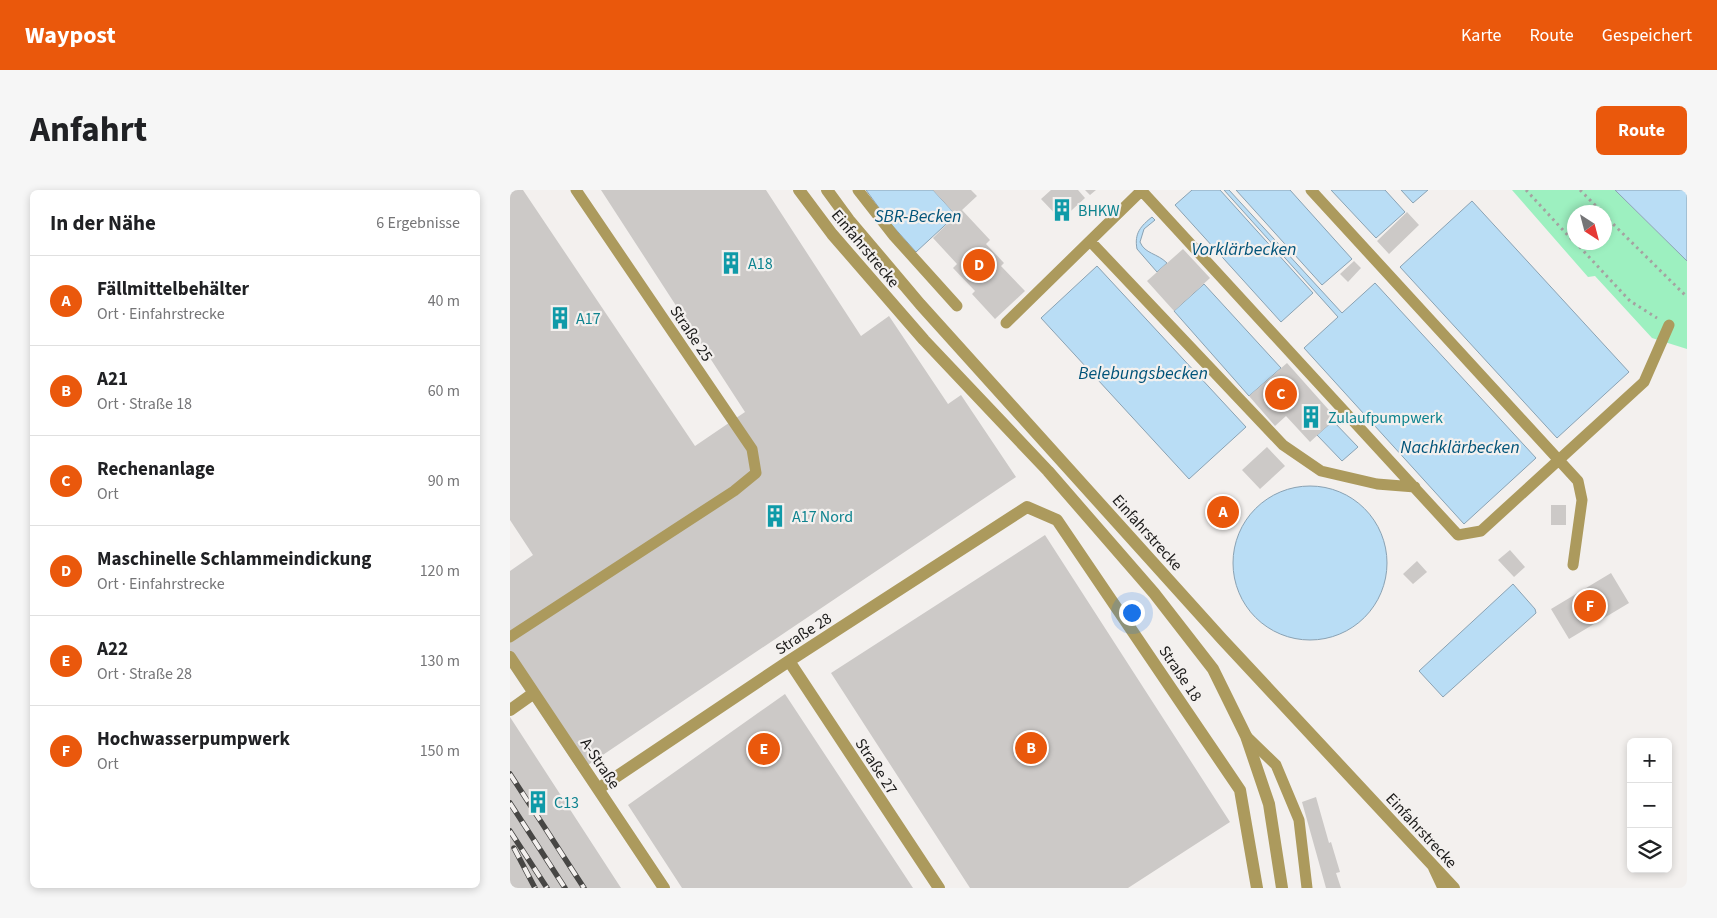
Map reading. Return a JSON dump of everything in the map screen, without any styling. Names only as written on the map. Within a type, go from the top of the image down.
[{"type":"street","name":"Einfahrstrecke","points":[[799,190],[832,234],[924,340],[1048,472],[1154,593],[1213,669],[1246,736],[1269,804],[1282,888]]},
{"type":"street","name":"Einfahrstrecke","points":[[827,190],[849,220],[927,311],[1222,639],[1454,888]]},
{"type":"street","name":"Straße 28","points":[[598,789],[788,661],[1026,507]]},
{"type":"street","name":"Straße 18","points":[[1026,507],[1057,520],[1240,790],[1257,888]]},
{"type":"street","name":"A-Straße","points":[[510,657],[664,888]]},
{"type":"street","name":"Straße 27","points":[[788,661],[939,888]]},
{"type":"street","points":[[510,710],[534,694]]},
{"type":"lane","name":"Straße 25","points":[[510,637],[734,492],[756,474],[752,449],[576,190]]},
{"type":"lane","points":[[858,190],[894,236],[957,306]]},
{"type":"lane","points":[[1006,323],[1142,190],[1458,535],[1481,531],[1644,382],[1669,325]]},
{"type":"lane","points":[[1311,190],[1578,482],[1582,500],[1573,565]]},
{"type":"lane","points":[[1090,241],[1283,445],[1321,471],[1378,484],[1414,488]]},
{"type":"lane","points":[[1246,736],[1276,764],[1298,820],[1307,888]]},
{"type":"lane","points":[[1432,864],[1442,888]]},
{"type":"path","points":[[1526,190],[1567,234]]},
{"type":"path","points":[[1580,190],[1594,205]]},
{"type":"path","points":[[1612,223],[1687,297]]},
{"type":"path","points":[[1582,250],[1630,301],[1669,325]]},
{"type":"green space","points":[[1512,190],[1615,190],[1687,261],[1687,349],[1652,338],[1595,276],[1588,277]]},
{"type":"water","name":"SBR-Becken","points":[[866,190],[933,190],[956,215],[916,252],[890,223]]},
{"type":"water","name":"Vorklärbecken","points":[[1192,190],[1220,190],[1313,293],[1281,322],[1175,205]]},
{"type":"water","name":"Nachklärbecken","points":[[1224,190],[1229,190],[1342,313],[1375,283],[1536,458],[1464,524],[1304,348],[1338,317]]},
{"type":"water","points":[[1236,190],[1290,190],[1352,259],[1322,285]]},
{"type":"water","points":[[1331,190],[1385,190],[1405,212],[1376,238]]},
{"type":"water","points":[[1401,190],[1428,190],[1413,203]]},
{"type":"water","points":[[1615,190],[1687,190],[1687,261]]},
{"type":"water","name":"Nachklärbecken","points":[[1472,201],[1629,372],[1557,438],[1400,267]]},
{"type":"water","points":[[1152,217],[1155,220],[1144,229],[1140,242],[1145,249],[1167,263],[1157,272],[1137,249],[1136,243],[1139,230]]},
{"type":"water","name":"Belebungsbecken","points":[[1097,266],[1246,427],[1189,479],[1041,318]]},
{"type":"water","points":[[1204,284],[1281,368],[1249,396],[1174,311]]},
{"type":"water","points":[[1333,421],[1358,447],[1342,461],[1317,435]]},
{"type":"water","points":[[1310,486],[1325,487],[1339,492],[1353,499],[1364,509],[1374,520],[1381,534],[1386,548],[1386,578],[1381,592],[1374,606],[1364,617],[1353,627],[1339,634],[1325,639],[1310,640],[1295,639],[1281,634],[1267,627],[1256,617],[1246,606],[1239,592],[1234,578],[1233,563],[1234,548],[1239,534],[1246,520],[1256,509],[1267,499],[1281,492],[1295,487]]},
{"type":"water","points":[[1513,584],[1535,609],[1536,613],[1443,697],[1419,671]]},
{"type":"building","name":"A17 Nord","points":[[510,190],[523,190],[695,446],[745,412],[601,190],[766,190],[861,336],[889,316],[948,404],[961,395],[1016,477],[579,771],[510,668],[510,571],[533,555],[510,520]]},
{"type":"building","points":[[933,190],[971,190],[977,196],[962,210],[990,240],[986,244],[1004,263],[1001,266],[1025,291],[995,319],[972,294],[975,291],[953,268],[957,264],[933,238],[956,215]]},
{"type":"building","name":"BHKW","points":[[1051,190],[1078,190],[1085,198],[1061,220],[1041,199]]},
{"type":"building","points":[[1085,190],[1096,190],[1090,195]]},
{"type":"building","points":[[1407,212],[1419,225],[1389,254],[1377,241]]},
{"type":"building","points":[[1183,249],[1210,278],[1174,311],[1147,281]]},
{"type":"building","points":[[1354,261],[1361,268],[1348,282],[1340,274]]},
{"type":"building","points":[[1287,363],[1336,418],[1310,442],[1286,416],[1275,426],[1249,396]]},
{"type":"building","points":[[1267,447],[1285,466],[1260,489],[1242,470]]},
{"type":"building","points":[[1214,497],[1219,502],[1217,507],[1212,507],[1209,504],[1209,500]]},
{"type":"building","points":[[1551,505],[1566,505],[1566,525],[1551,525]]},
{"type":"building","points":[[1224,508],[1229,514],[1227,518],[1221,519],[1218,516],[1219,511]]},
{"type":"building","points":[[1045,535],[1230,822],[1128,888],[970,888],[831,673]]},
{"type":"building","points":[[1510,550],[1525,567],[1514,577],[1498,560]]},
{"type":"building","points":[[1417,561],[1427,572],[1413,584],[1403,574]]},
{"type":"building","points":[[1611,573],[1629,603],[1569,639],[1551,609]]},
{"type":"building","points":[[785,694],[913,888],[682,888],[628,805]]},
{"type":"building","name":"C13","points":[[510,717],[621,888],[510,888]]},
{"type":"building","points":[[1316,797],[1329,843],[1331,842],[1340,872],[1336,873],[1341,888],[1326,888],[1302,802]]},
{"type":"railway","points":[[510,774],[584,888]]},
{"type":"railway","points":[[510,803],[565,888]]},
{"type":"railway","points":[[510,831],[547,888]]},
{"type":"railway","points":[[514,848],[535,888]]},
{"type":"place","name":"BHKW","points":[[1062,210]]},
{"type":"place","name":"A18","points":[[731,263]]},
{"type":"place","name":"Maschinelle Schlammeindickung","points":[[979,265]]},
{"type":"place","name":"A17","points":[[560,318]]},
{"type":"place","name":"Rechenanlage","points":[[1281,394]]},
{"type":"place","name":"Zulaufpumpwerk","points":[[1311,417]]},
{"type":"place","name":"Fällmittelbehälter","points":[[1223,512]]},
{"type":"place","name":"A17 Nord","points":[[775,516]]},
{"type":"place","name":"Hochwasserpumpwerk","points":[[1590,606]]},
{"type":"place","name":"A21","points":[[1031,748]]},
{"type":"place","name":"A22","points":[[764,749]]},
{"type":"place","name":"C13","points":[[538,802]]}]
